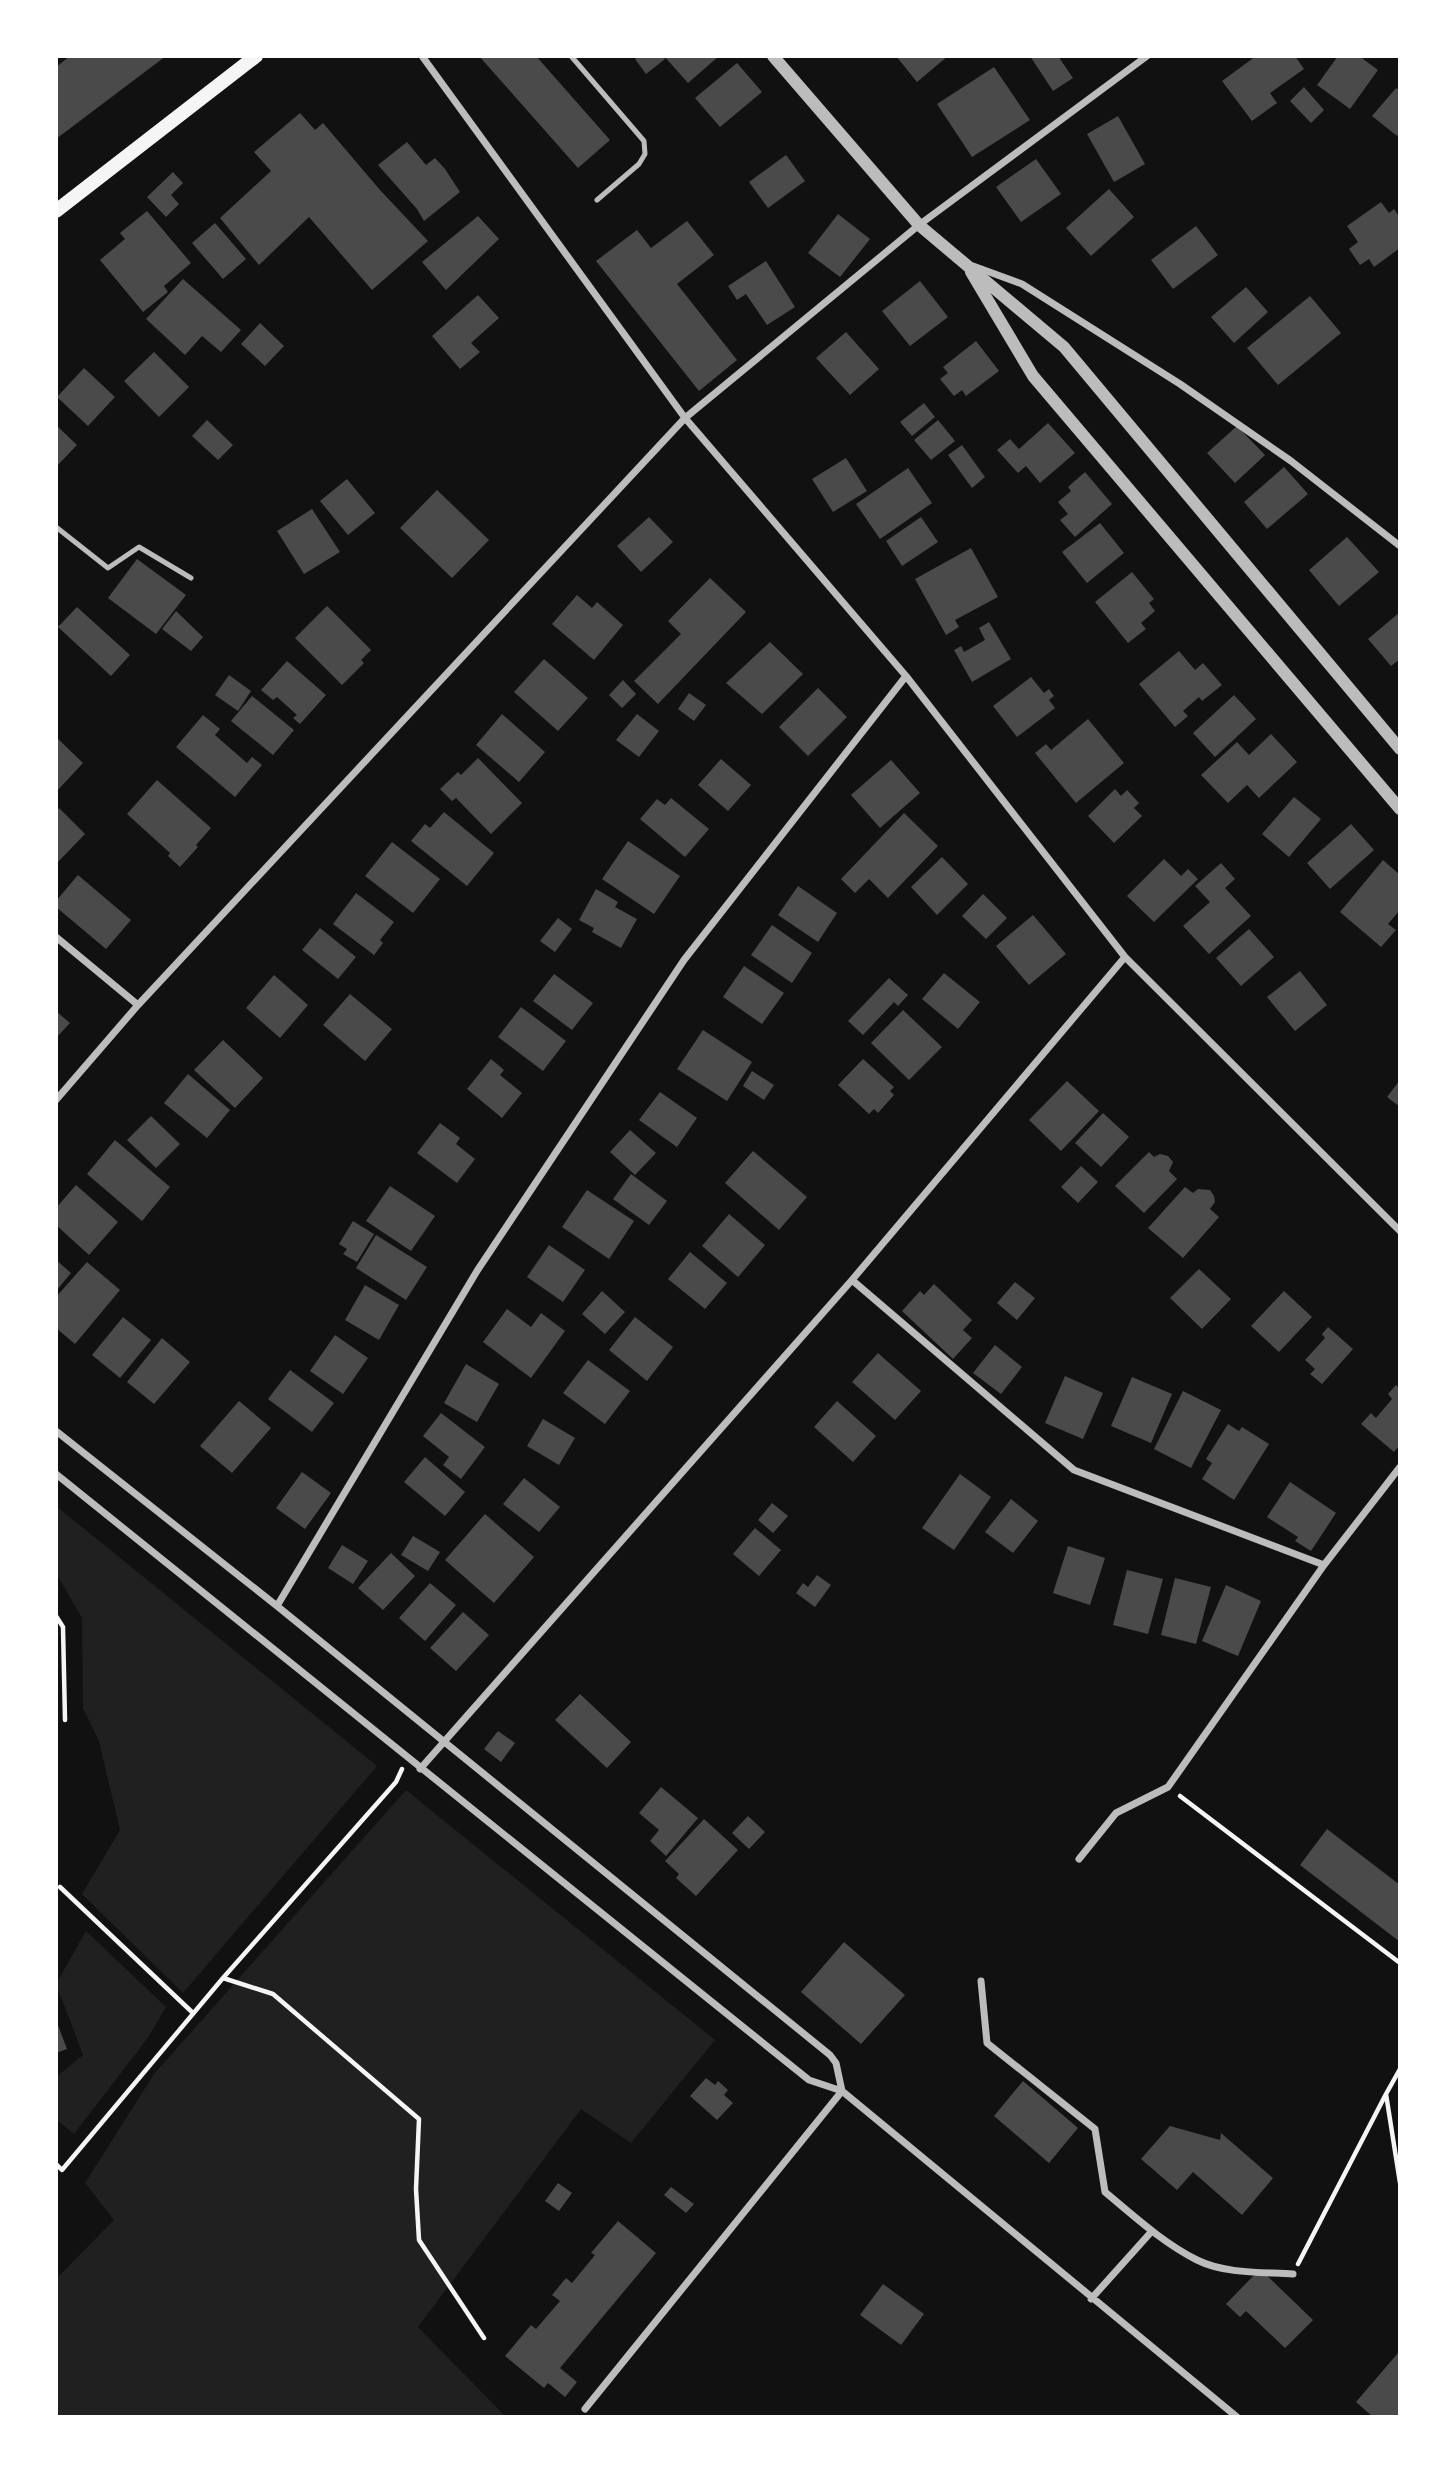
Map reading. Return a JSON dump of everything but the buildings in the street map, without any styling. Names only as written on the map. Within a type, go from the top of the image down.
[{"type":"main road","points":[[56,211],[256,56]]},
{"type":"street","points":[[422,56],[685,418],[906,676],[1125,957],[1400,1231]]},
{"type":"street","points":[[773,56],[919,225],[1064,346],[1400,749]]},
{"type":"street","points":[[56,1100],[138,1005],[685,418],[919,225],[1147,56]]},
{"type":"street","points":[[966,263],[1022,284],[1180,384],[1290,461],[1400,546]]},
{"type":"street","points":[[966,263],[1032,376],[1400,809]]},
{"type":"street","points":[[277,1606],[477,1271],[684,960],[906,676]]},
{"type":"street","points":[[56,937],[138,1005]]},
{"type":"street","points":[[420,1769],[852,1280],[1125,957]]},
{"type":"street","points":[[852,1280],[1074,1470],[1324,1565]]},
{"type":"street","points":[[56,1431],[277,1606],[830,2055],[836,2063],[842,2091]]},
{"type":"street","points":[[1079,1859],[1116,1813],[1168,1787],[1324,1565],[1400,1467]]},
{"type":"street","points":[[56,1474],[809,2080],[842,2091],[1237,2417]]},
{"type":"street","points":[[981,1981],[987,2043],[1095,2129],[1105,2192],[1152,2231],[1198,2261],[1232,2270],[1293,2274]]},
{"type":"street","points":[[585,2409],[842,2091]]},
{"type":"street","points":[[1091,2299],[1152,2231]]},
{"type":"lane","points":[[570,56],[644,141],[645,154],[639,164],[597,200]]},
{"type":"lane","points":[[56,527],[108,568],[139,547],[191,578]]},
{"type":"path","points":[[56,1616],[63,1627],[65,1720]]},
{"type":"path","points":[[56,2164],[62,2170],[223,1978],[396,1782],[408,1759]]},
{"type":"path","points":[[1168,1787],[1400,1963]]},
{"type":"path","points":[[60,1887],[193,2013]]},
{"type":"path","points":[[223,1978],[273,1994],[419,2119],[415,2189],[419,2240],[484,2339]]},
{"type":"path","points":[[1293,2274],[1400,2069]]},
{"type":"path","points":[[1386,2094],[1400,2183]]},
{"type":"shaded area","points":[[56,1506],[377,1766],[183,1993],[82,1894],[120,1830],[99,1741],[83,1708],[82,1618],[56,1573]]},
{"type":"shaded area","points":[[406,1790],[715,2040],[631,2143],[581,2109],[418,2327],[506,2417],[56,2417],[56,2279],[114,2220],[85,2183],[154,2074]]},
{"type":"shaded area","points":[[86,1931],[166,2007],[147,2039],[74,2134],[56,2119],[56,2077],[83,2055],[56,1984]]}]
